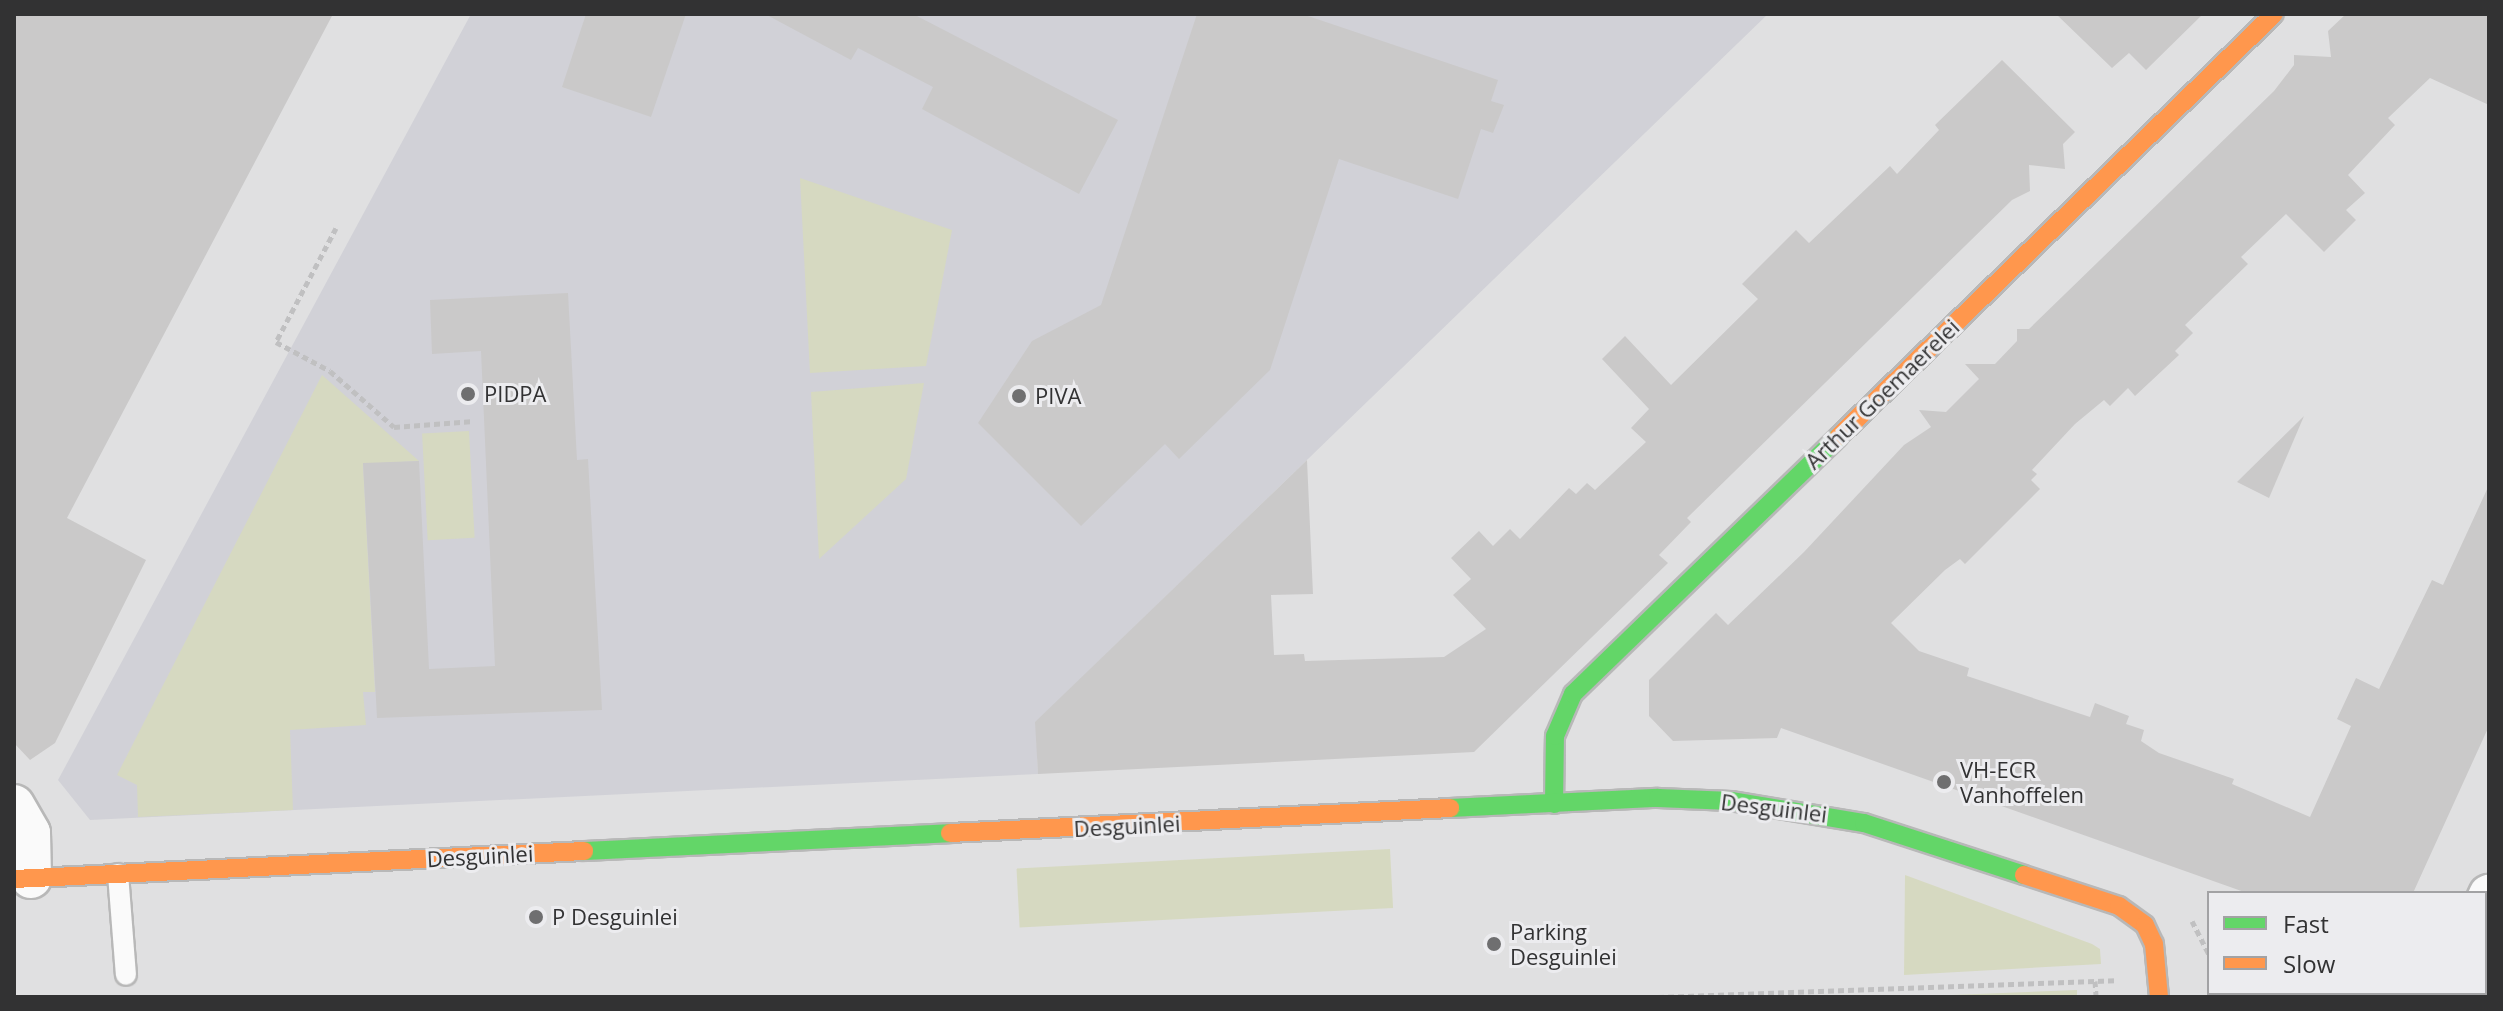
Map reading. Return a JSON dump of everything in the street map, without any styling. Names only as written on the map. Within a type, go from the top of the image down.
[{"type":"street","name":"Arthur Goemaerelei","points":[[1554,804],[1555,736],[1573,694],[2274,14]]},
{"type":"street","name":"Desguinlei","points":[[23,878],[1554,804],[1731,801],[1864,823],[2119,906],[2145,925],[2158,989]]},
{"type":"street","points":[[14,805],[30,833],[23,878]]},
{"type":"lane","points":[[118,874],[126,975]]},
{"type":"path","points":[[336,228],[276,342],[330,371],[394,427],[474,421]]},
{"type":"path","points":[[1658,997],[2095,981],[2158,989]]},
{"type":"path","points":[[2095,981],[2096,997]]},
{"type":"shaded area","name":"PIVA","points":[[471,14],[1768,14],[1036,722],[1038,774],[90,820],[58,780]]},
{"type":"green space","points":[[800,178],[952,230],[926,366],[810,373]]},
{"type":"green space","points":[[322,375],[419,461],[363,464],[375,692],[363,692],[366,725],[290,730],[293,810],[138,817],[137,785],[117,775]]},
{"type":"green space","points":[[924,383],[906,479],[819,559],[811,392]]},
{"type":"green space","points":[[469,431],[475,538],[428,540],[422,433]]},
{"type":"green space","points":[[1390,849],[1393,908],[1020,927],[1017,869]]},
{"type":"green space","points":[[1905,875],[2092,944],[2100,949],[2101,964],[1904,975]]},
{"type":"green space","points":[[2077,990],[2077,997],[1901,997]]},
{"type":"building","points":[[14,14],[333,14],[67,518],[146,560],[55,743],[30,760],[14,743]]},
{"type":"building","points":[[586,14],[686,14],[651,117],[562,87]]},
{"type":"building","points":[[765,14],[913,14],[1118,120],[1079,194],[922,109],[933,87],[858,48],[851,60]]},
{"type":"building","points":[[1197,14],[1302,14],[1498,80],[1491,101],[1504,105],[1493,133],[1481,129],[1458,199],[1339,159],[1270,370],[1179,459],[1165,444],[1081,526],[978,423],[1032,341],[1101,305]]},
{"type":"building","points":[[2056,14],[2203,14],[2146,70],[2129,53],[2112,68]]},
{"type":"building","points":[[2346,14],[2489,14],[2489,105],[2430,78],[2388,118],[2395,125],[2348,175],[2365,193],[2346,210],[2356,220],[2324,252],[2286,214],[2241,257],[2248,264],[2185,325],[2193,333],[2175,351],[2179,355],[2135,396],[2128,388],[2110,406],[2104,400],[2075,424],[2032,470],[2037,474],[2031,480],[2040,489],[1965,564],[1960,559],[1945,570],[1891,623],[1919,651],[1969,668],[1967,676],[2090,717],[2095,703],[2129,716],[2126,724],[2144,730],[2141,741],[2159,753],[2234,779],[2232,784],[2310,817],[2351,726],[2337,719],[2356,678],[2379,689],[2432,580],[2443,585],[2489,485],[2489,726],[2414,891],[2241,891],[1781,728],[1777,738],[1673,741],[1649,716],[1649,680],[1716,613],[1728,625],[1804,552],[1904,445],[1931,427],[1919,410],[1946,412],[1979,379],[1965,364],[1995,364],[2017,341],[2017,329],[2029,329],[2274,91],[2294,65],[2294,55],[2331,57],[2328,31]]},
{"type":"building","points":[[2002,60],[2075,132],[2063,144],[2065,169],[2029,165],[2030,191],[2012,200],[1687,518],[1691,522],[1659,555],[1668,563],[1474,752],[1038,774],[1035,722],[1307,460],[1313,594],[1271,595],[1274,655],[1304,654],[1305,661],[1444,657],[1486,629],[1453,595],[1471,579],[1451,558],[1479,531],[1493,546],[1510,529],[1520,539],[1569,488],[1576,494],[1587,483],[1595,490],[1646,442],[1631,428],[1649,409],[1602,359],[1625,336],[1671,385],[1758,299],[1742,284],[1796,230],[1809,243],[1890,166],[1897,174],[1939,130],[1935,125]]},
{"type":"building","points":[[568,293],[577,460],[588,459],[602,710],[377,718],[363,463],[419,461],[429,669],[495,666],[481,351],[432,354],[430,300]]},
{"type":"building","points":[[2304,416],[2269,498],[2237,482]]},
{"type":"traffic: fast","points":[[1554,804],[1555,736],[1573,694],[1838,437]]},
{"type":"traffic: fast","points":[[1450,808],[1658,798],[1731,801],[1864,823],[2024,875]]},
{"type":"traffic: fast","points":[[584,851],[950,833]]},
{"type":"traffic: slow","points":[[1838,437],[2274,14]]},
{"type":"traffic: slow","points":[[950,833],[1450,808]]},
{"type":"traffic: slow","points":[[14,879],[584,851]]},
{"type":"traffic: slow","points":[[2024,875],[2119,906],[2145,925],[2154,944],[2159,997]]},
{"type":"place","name":"PIDPA","points":[[468,394]]},
{"type":"place","name":"PIVA","points":[[1019,396]]},
{"type":"place","name":"VH-ECR Vanhoffelen","points":[[1944,782]]},
{"type":"place","name":"P Desguinlei","points":[[536,917]]},
{"type":"place","name":"Parking Desguinlei","points":[[1494,944]]}]
